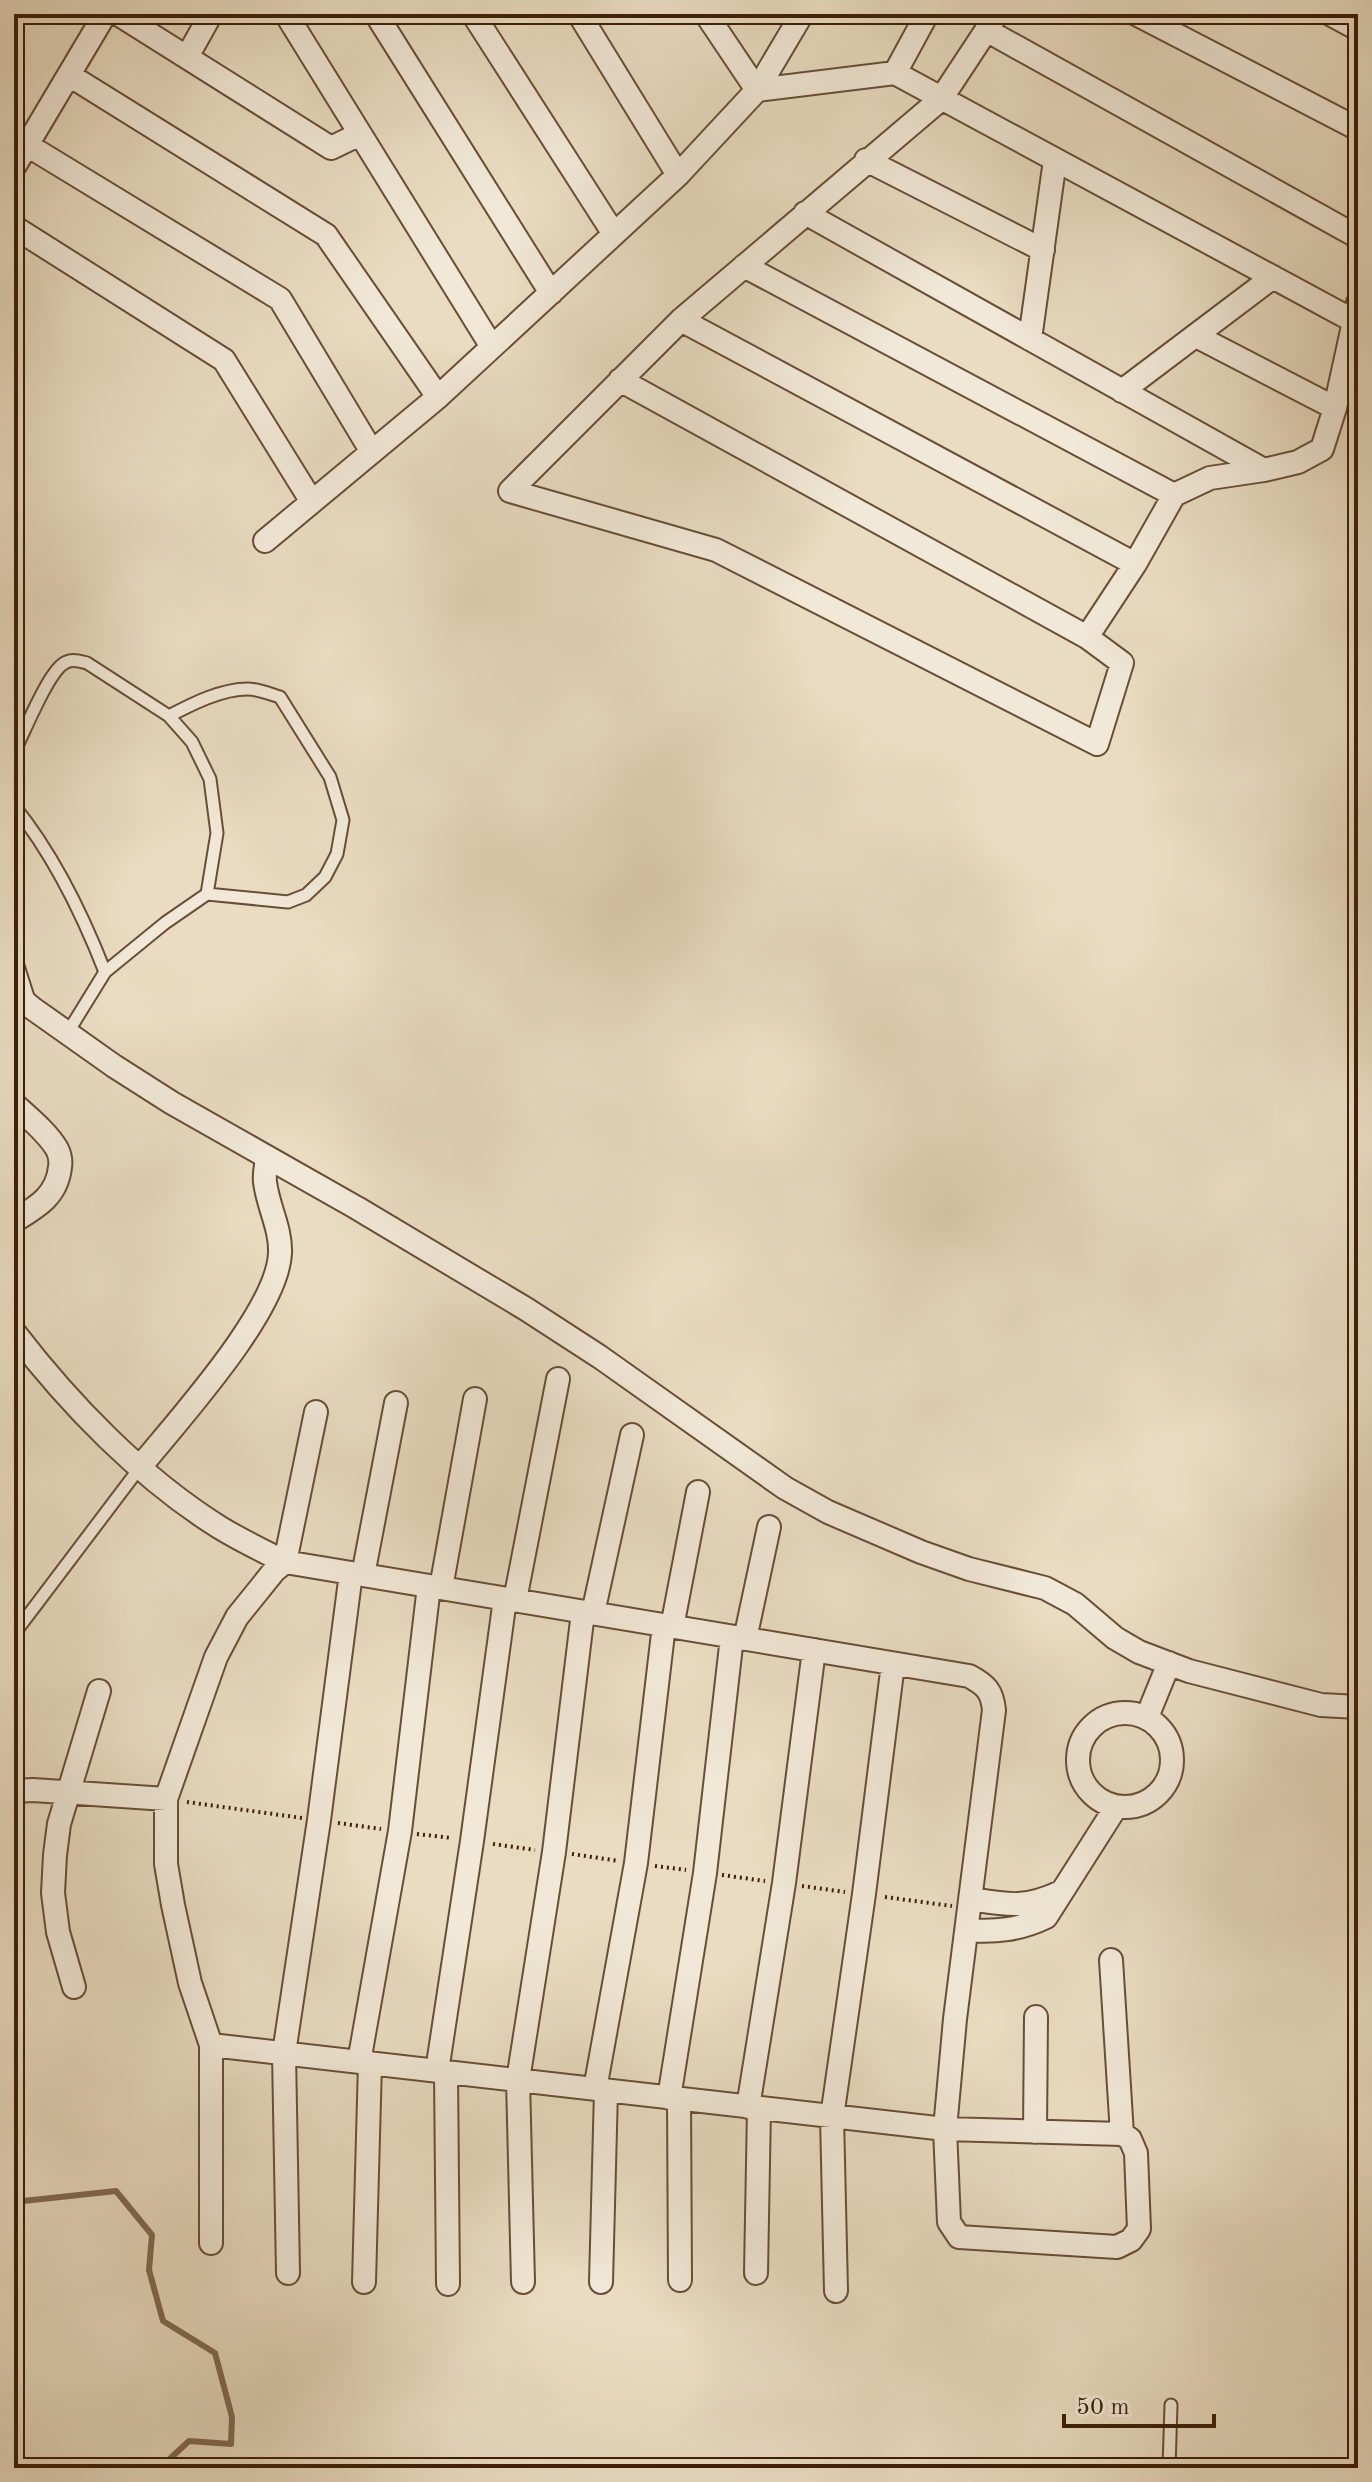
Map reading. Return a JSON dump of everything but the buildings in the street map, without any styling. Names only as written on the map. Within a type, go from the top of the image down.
[{"type":"street","points":[[14,167],[105,14]]},
{"type":"street","points":[[118,14],[331,148],[360,134]]},
{"type":"street","points":[[187,57],[211,14]]},
{"type":"street","points":[[286,14],[492,347]]},
{"type":"street","points":[[376,14],[551,293]]},
{"type":"street","points":[[473,14],[614,234]]},
{"type":"street","points":[[579,14],[678,175]]},
{"type":"street","points":[[706,14],[757,90]]},
{"type":"street","points":[[265,541],[438,397],[678,175],[757,90],[802,14]]},
{"type":"street","points":[[895,73],[927,14]]},
{"type":"street","points":[[1136,14],[1358,129]]},
{"type":"street","points":[[1330,14],[1358,29]]},
{"type":"street","points":[[620,380],[1087,637],[1122,663],[1097,744],[716,550],[510,491],[620,380],[681,320],[941,99],[992,22],[1358,237]]},
{"type":"street","points":[[757,90],[895,73],[1273,277],[1356,312],[1335,408],[1322,449],[1298,462],[1210,478],[1174,495],[1135,564],[1087,637]]},
{"type":"street","points":[[69,75],[326,235],[438,397]]},
{"type":"street","points":[[27,145],[280,299],[372,452]]},
{"type":"street","points":[[866,160],[1043,250]]},
{"type":"street","points":[[1030,339],[1055,160]]},
{"type":"street","points":[[805,213],[1264,470]]},
{"type":"street","points":[[14,227],[224,360],[312,502]]},
{"type":"street","points":[[744,266],[1174,495]]},
{"type":"street","points":[[1122,391],[1273,277]]},
{"type":"street","points":[[681,320],[1135,564]]},
{"type":"street","points":[[1196,336],[1335,408]]},
{"type":"street","points":[[14,993],[114,1066],[172,1103],[526,1309],[600,1357],[785,1488],[828,1512],[969,1569],[1045,1588],[1075,1604],[1115,1638],[1139,1652],[1247,1687],[1321,1705],[1358,1707]]},
{"type":"street","points":[[14,1104],[57,1150],[61,1161],[59,1179],[53,1193],[14,1221]]},
{"type":"street","points":[[141,1466],[242,1340],[275,1277],[280,1256],[279,1232],[264,1179],[267,1158]]},
{"type":"street","points":[[14,1332],[87,1418],[141,1466],[221,1528],[285,1562],[969,1676],[983,1683],[993,1694],[994,1710],[955,2019],[945,2129],[949,2222],[959,2237],[1102,2247],[1117,2247],[1131,2240],[1139,2229],[1136,2153],[1130,2139],[1122,2134],[945,2129],[211,2045]]},
{"type":"street","points":[[448,2284],[442,2071],[472,1841],[510,1600],[558,1379]]},
{"type":"street","points":[[364,2282],[364,2062],[435,1587],[475,1399]]},
{"type":"street","points":[[288,2273],[284,2053],[357,1574],[396,1403]]},
{"type":"street","points":[[211,2243],[211,2045],[190,1983],[173,1905],[166,1864],[166,1799],[216,1657],[237,1617],[285,1562],[316,1412]]},
{"type":"street","points":[[523,2282],[518,2080],[588,1612],[632,1435]]},
{"type":"street","points":[[601,2282],[600,2090],[636,1863],[668,1626],[698,1492]]},
{"type":"street","points":[[680,2280],[674,2098],[738,1638],[769,1527]]},
{"type":"street","points":[[756,2273],[754,2107],[814,1650]]},
{"type":"street","points":[[1147,1717],[1169,1663]]},
{"type":"street","points":[[836,2291],[832,2117],[893,1664]]},
{"type":"street","points":[[74,1987],[58,1932],[53,1893],[59,1824],[99,1691]]},
{"type":"street","points":[[1123,1712],[1147,1717],[1162,1730],[1171,1746],[1173,1760],[1170,1776],[1155,1797],[1138,1806],[1116,1807],[1092,1794],[1081,1778],[1078,1762],[1080,1745],[1090,1728],[1103,1717],[1123,1712]]},
{"type":"street","points":[[14,1791],[166,1799]]},
{"type":"street","points":[[967,1930],[997,1932],[1046,1917],[1116,1807]]},
{"type":"street","points":[[971,1899],[1000,1904],[1030,1904],[1061,1892]]},
{"type":"street","points":[[1111,1960],[1122,2134]]},
{"type":"street","points":[[1035,2132],[1036,2017]]},
{"type":"lane","points":[[14,752],[49,683],[63,664],[74,660],[87,663],[169,716],[192,742],[210,779],[217,833],[207,894]]},
{"type":"lane","points":[[68,1032],[105,972],[165,923],[207,894],[288,902],[306,895],[325,877],[337,854],[343,820],[330,777],[280,697],[250,688],[192,704],[169,716]]},
{"type":"lane","points":[[14,806],[32,828],[83,916],[105,972]]},
{"type":"lane","points":[[14,953],[32,1008]]},
{"type":"lane","points":[[14,1634],[141,1466]]},
{"type":"lane","points":[[14,1621],[28,1617]]},
{"type":"lane","points":[[1169,2468],[1171,2405]]},
{"type":"path","points":[[166,1799],[636,1863]]},
{"type":"waterway","points":[[14,2202],[116,2191],[152,2235],[149,2270],[163,2321],[215,2353],[232,2417],[231,2444],[189,2441],[160,2468]]}]
